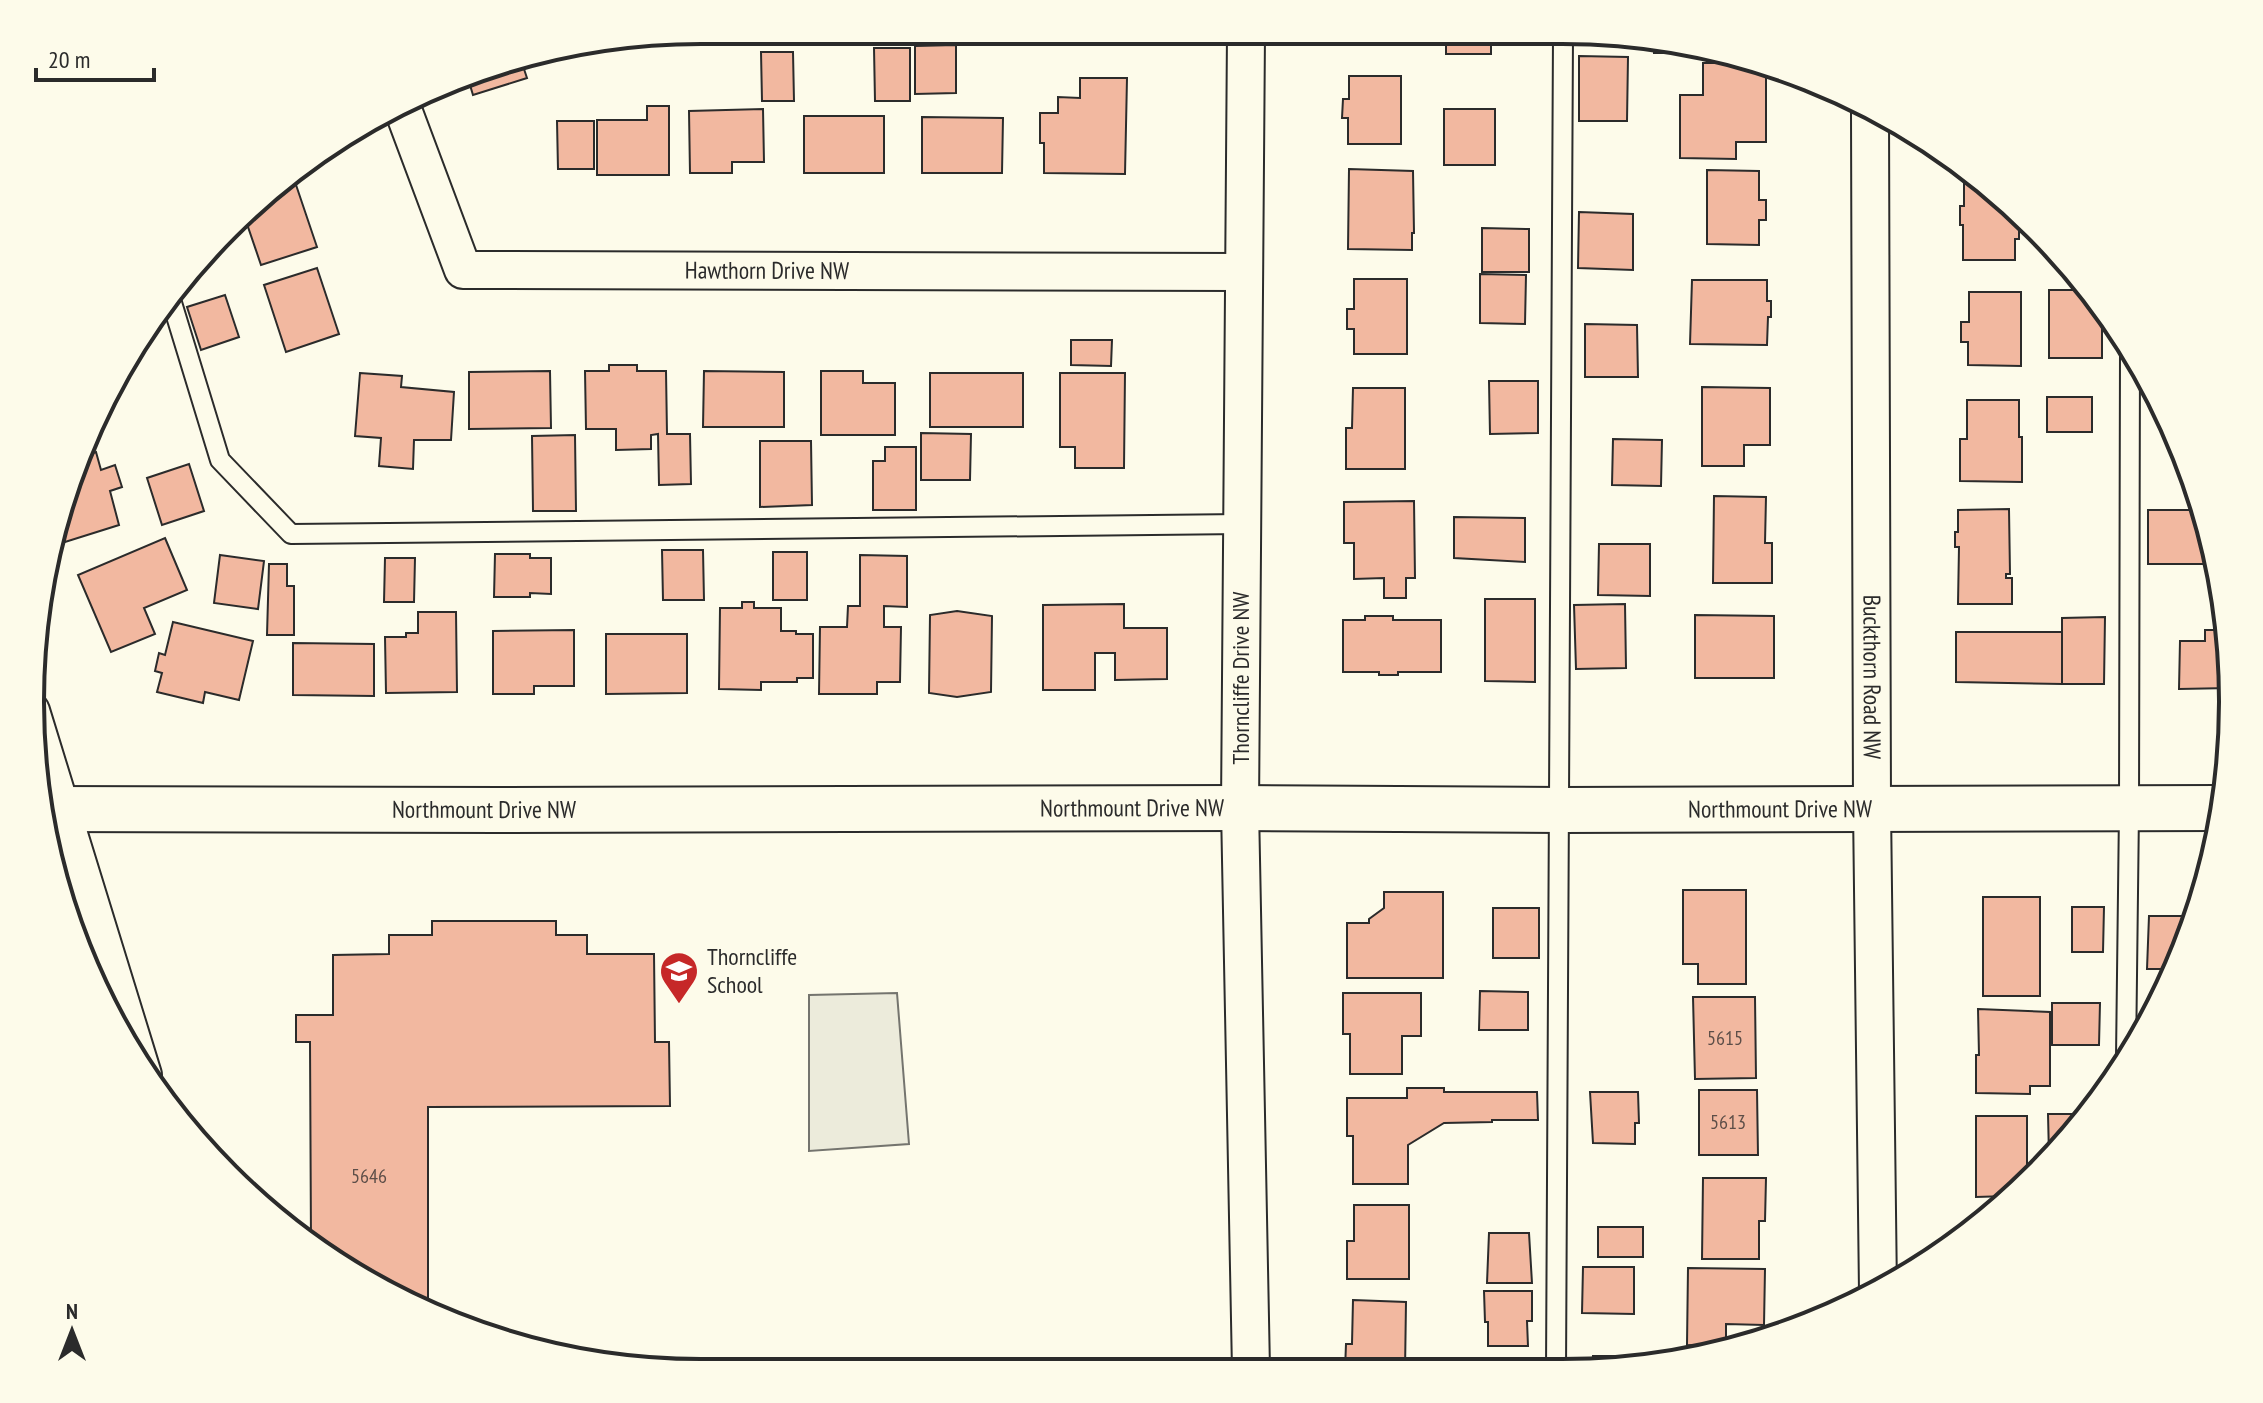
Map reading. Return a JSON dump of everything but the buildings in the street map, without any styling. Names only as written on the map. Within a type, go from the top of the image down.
[{"type":"street","name":"Thorncliffe Drive NW","points":[[1246,44],[1240,808],[1251,1359]]},
{"type":"street","name":"Hawthorn Drive NW","points":[[405,115],[463,270],[1244,272]]},
{"type":"street","name":"Buckthorn Road NW","points":[[1870,121],[1872,808],[1878,1277]]},
{"type":"street","name":"Northmount Drive NW","points":[[54,809],[2210,808]]},
{"type":"street","points":[[55,818],[119,1006]]},
{"type":"lane","points":[[1556,1359],[1563,44]]},
{"type":"lane","points":[[174,309],[220,460],[291,534],[1242,524]]},
{"type":"lane","points":[[2126,1038],[2130,371]]},
{"type":"shaded area","points":[[897,993],[909,1144],[809,1151],[809,995]]},
{"type":"place","name":"Thorncliffe School","points":[[679,1005]]}]
